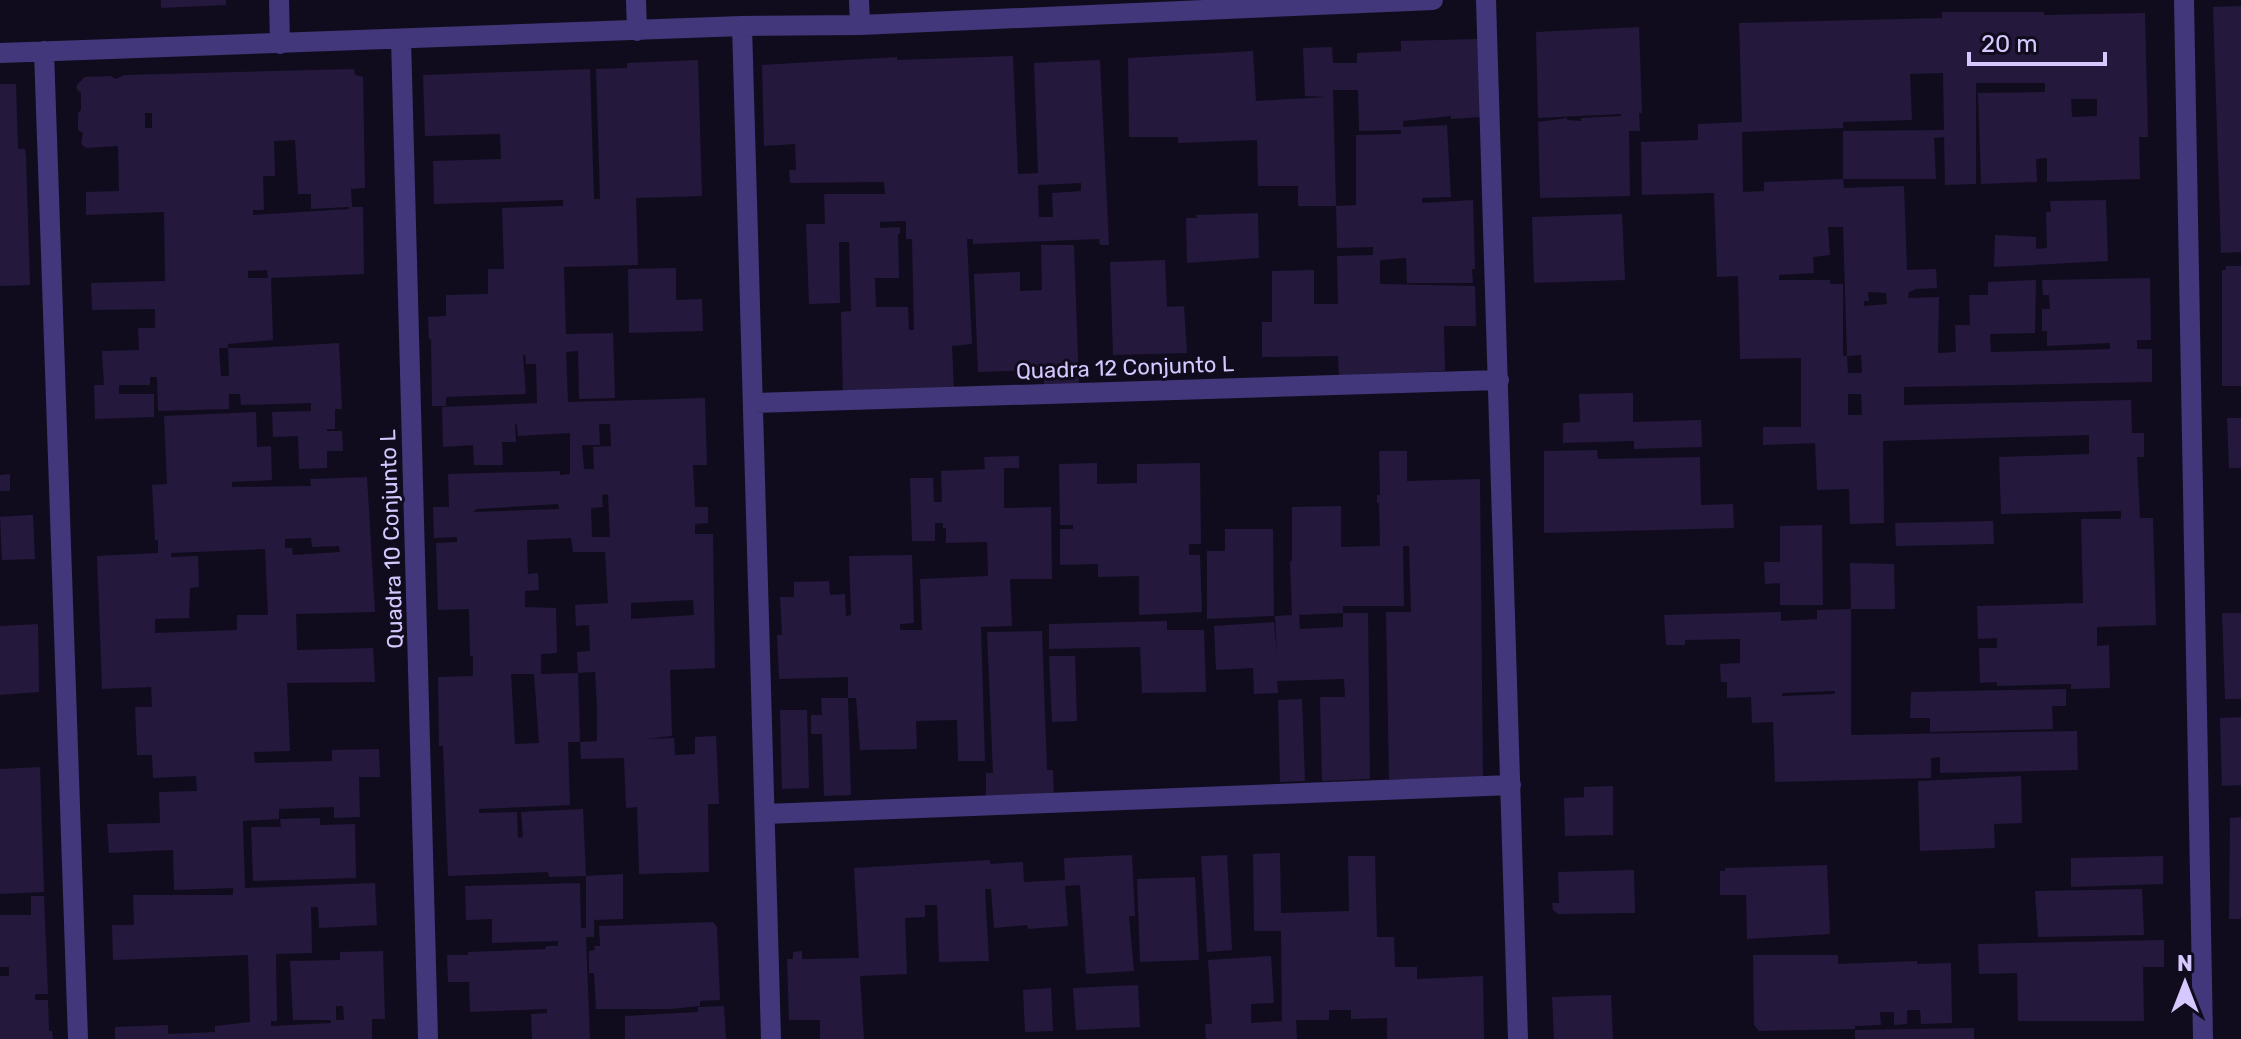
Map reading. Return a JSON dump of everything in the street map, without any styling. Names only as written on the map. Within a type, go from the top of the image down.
[{"type":"street","points":[[279,0],[280,44]]},
{"type":"street","points":[[636,0],[637,31]]},
{"type":"street","points":[[859,0],[860,25]]},
{"type":"street","points":[[0,53],[742,26],[860,25],[1148,7],[1433,0]]},
{"type":"street","points":[[1486,0],[1518,1039]]},
{"type":"street","points":[[2184,0],[2203,1039]]},
{"type":"street","points":[[742,26],[771,1039]]},
{"type":"street","name":"Quadra 10 Conjunto L","points":[[401,39],[428,1039]]},
{"type":"street","points":[[44,51],[78,1039]]},
{"type":"street","name":"Quadra 12 Conjunto L","points":[[753,403],[1499,380]]},
{"type":"street","points":[[765,814],[1511,785]]},
{"type":"building","points":[[161,0],[226,0],[226,5],[161,8]]},
{"type":"building","points":[[2241,6],[2241,252],[2221,253],[2213,7]]},
{"type":"building","points":[[1942,12],[2044,12],[2044,15],[2145,13],[2148,137],[2139,137],[2140,179],[2047,182],[2047,158],[2036,159],[2037,182],[1981,184],[1978,93],[2045,92],[2045,83],[1976,83],[1976,184],[1945,185],[1944,137],[1934,138],[1936,179],[1843,179],[1844,188],[1904,186],[1907,270],[1936,269],[1937,288],[1916,289],[1909,292],[1908,298],[1939,297],[1938,353],[1956,352],[1955,325],[1970,325],[1969,295],[1988,295],[1988,282],[2036,280],[2035,333],[1990,334],[1991,352],[2110,349],[2110,343],[2047,346],[2047,331],[2042,331],[2042,309],[2050,309],[2049,295],[2043,295],[2042,280],[2150,278],[2151,340],[2137,340],[2137,349],[2152,349],[2152,382],[1904,387],[1904,405],[2131,400],[2132,433],[2144,433],[2144,457],[2137,457],[2140,518],[2153,518],[2156,625],[2097,627],[2097,646],[2109,645],[2110,688],[2071,689],[2071,684],[1997,686],[1997,682],[1980,683],[1979,648],[1997,648],[1997,638],[1978,639],[1977,606],[2083,603],[2081,519],[2121,519],[2121,511],[2001,514],[1999,457],[2089,454],[2089,435],[1883,441],[1884,523],[1850,524],[1849,489],[1817,490],[1815,443],[1763,445],[1763,427],[1801,427],[1801,358],[1740,359],[1738,276],[1717,277],[1714,193],[1642,195],[1641,142],[1698,140],[1698,124],[1742,122],[1739,23],[1942,18]],"holes":[[[1943,73],[1944,130],[1843,131],[1843,179],[1764,182],[1764,191],[1743,192],[1742,132],[1843,128],[1843,122],[1912,120],[1910,74]],[[2071,99],[2097,99],[2097,116],[2072,117]],[[1828,227],[1843,227],[1847,356],[1843,356],[1843,284],[1830,284],[1830,280],[1779,280],[1779,275],[1814,273],[1813,257],[1830,255]],[[1868,292],[1886,293],[1887,304],[1864,306],[1864,301],[1869,301]],[[1861,355],[1862,373],[1848,373],[1847,356]],[[1848,394],[1861,394],[1862,415],[1848,415]]]},
{"type":"building","points":[[1639,27],[1642,113],[1639,113],[1640,131],[1629,131],[1630,196],[1540,198],[1538,122],[1567,118],[1581,121],[1581,118],[1621,114],[1538,118],[1536,32]]},
{"type":"building","points":[[1478,39],[1481,117],[1451,119],[1451,116],[1403,121],[1403,127],[1447,125],[1451,197],[1422,198],[1422,203],[1473,200],[1475,269],[1472,269],[1473,283],[1407,283],[1406,258],[1380,260],[1380,284],[1475,286],[1476,326],[1444,326],[1445,371],[1339,376],[1338,356],[1262,357],[1262,322],[1272,322],[1272,271],[1314,270],[1314,304],[1338,304],[1337,256],[1373,255],[1373,247],[1337,248],[1336,206],[1298,206],[1298,186],[1258,186],[1257,140],[1178,143],[1178,137],[1129,137],[1128,58],[1253,51],[1256,101],[1327,97],[1305,96],[1303,48],[1332,47],[1333,63],[1357,63],[1357,53],[1401,51],[1401,41]],"holes":[[[1333,90],[1358,90],[1359,131],[1401,130],[1401,134],[1356,135],[1356,205],[1336,206]]]},
{"type":"building","points":[[1013,56],[1018,174],[1038,173],[1034,63],[1100,60],[1109,245],[1100,245],[1099,239],[973,244],[973,239],[967,239],[972,344],[952,346],[954,390],[843,394],[841,312],[851,311],[849,242],[839,242],[840,303],[809,304],[806,224],[825,224],[824,194],[885,194],[884,182],[790,183],[789,170],[796,170],[795,144],[764,146],[762,65],[897,57],[897,60]],"holes":[[[1081,183],[1081,191],[1052,193],[1053,217],[1039,217],[1038,185]],[[906,221],[906,239],[912,239],[914,330],[909,330],[908,307],[876,307],[875,278],[899,278],[900,227],[880,228],[880,222]]]},
{"type":"building","points":[[698,60],[702,196],[636,198],[638,265],[564,267],[566,334],[613,333],[615,398],[579,399],[578,351],[566,352],[568,402],[705,398],[707,465],[693,465],[695,507],[708,507],[708,523],[695,524],[695,534],[713,534],[715,668],[670,670],[672,736],[645,739],[674,738],[675,755],[695,754],[695,737],[716,736],[719,804],[708,804],[709,872],[639,874],[637,807],[626,808],[624,758],[581,759],[580,742],[568,742],[570,805],[479,809],[479,813],[517,812],[518,838],[523,837],[521,812],[583,809],[586,876],[549,877],[548,872],[448,876],[443,746],[439,746],[438,677],[473,676],[473,656],[470,656],[469,609],[438,610],[436,543],[457,542],[457,537],[434,538],[433,507],[449,507],[448,474],[560,471],[560,475],[570,474],[570,433],[518,436],[517,424],[516,442],[502,442],[503,465],[474,465],[473,445],[443,447],[442,407],[537,403],[536,364],[526,364],[523,355],[526,394],[446,397],[446,406],[432,406],[428,317],[446,316],[446,295],[488,294],[488,269],[504,269],[502,208],[563,206],[563,200],[434,204],[433,161],[501,159],[500,134],[425,136],[423,75],[590,69],[594,199],[600,199],[596,69],[627,68],[627,63]],"holes":[[[599,424],[610,424],[611,446],[593,447],[594,469],[584,469],[582,445],[600,445]],[[608,494],[610,537],[592,537],[591,508],[603,507],[602,495]],[[558,504],[559,509],[473,512],[477,509]],[[571,538],[573,552],[605,552],[608,603],[575,605],[576,626],[589,625],[590,651],[577,652],[578,673],[541,674],[541,654],[557,653],[556,608],[525,607],[525,591],[539,590],[538,573],[528,574],[527,540]],[[693,600],[694,615],[631,619],[631,603]],[[595,672],[597,741],[580,742],[578,673]],[[511,674],[534,674],[539,743],[515,744]]]},
{"type":"building","points":[[354,69],[355,75],[363,77],[365,188],[351,189],[352,207],[363,207],[364,274],[271,278],[273,340],[228,344],[228,348],[254,348],[339,343],[342,409],[335,409],[335,429],[327,431],[342,431],[343,451],[327,451],[327,468],[299,469],[298,436],[273,437],[272,412],[311,411],[311,403],[241,405],[240,394],[229,394],[229,409],[158,411],[157,377],[150,377],[150,385],[119,385],[119,394],[154,394],[154,417],[95,419],[94,385],[104,385],[102,351],[139,350],[138,328],[155,328],[155,309],[92,310],[91,283],[165,281],[164,212],[86,215],[86,192],[119,191],[118,146],[86,148],[81,144],[83,133],[78,130],[78,113],[81,110],[81,93],[77,85],[85,77],[111,76],[115,79],[125,75]],"holes":[[[145,113],[152,113],[152,128],[145,128]],[[295,140],[298,194],[311,194],[311,209],[349,209],[253,215],[253,210],[264,210],[263,176],[275,176],[274,141]],[[267,270],[268,278],[248,278],[248,271]],[[219,348],[228,348],[229,376],[221,376]]]},
{"type":"building","points":[[0,84],[16,84],[18,149],[25,149],[26,157],[30,285],[0,286]]},
{"type":"building","points":[[2106,200],[2108,261],[1994,267],[1995,235],[2036,237],[2036,249],[2047,248],[2046,212],[2051,212],[2050,201]]},
{"type":"building","points":[[1258,213],[1259,258],[1187,263],[1186,218]]},
{"type":"building","points":[[1622,214],[1625,280],[1534,283],[1532,217]]},
{"type":"building","points":[[1041,245],[1074,245],[1079,386],[1044,388],[1044,370],[978,372],[974,274],[1020,272],[1020,291],[1042,290]]},
{"type":"building","points":[[1165,260],[1167,307],[1184,306],[1187,353],[1113,355],[1110,262]]},
{"type":"building","points":[[2226,266],[2241,266],[2241,386],[2222,386],[2222,270],[2226,270]]},
{"type":"building","points":[[676,268],[676,300],[702,299],[703,331],[629,333],[628,269]]},
{"type":"building","points":[[1633,393],[1633,422],[1701,420],[1702,447],[1634,449],[1634,441],[1563,443],[1563,423],[1580,422],[1579,394]]},
{"type":"building","points":[[256,412],[257,447],[271,446],[272,480],[232,482],[232,487],[311,486],[310,479],[367,477],[375,612],[296,614],[297,650],[373,648],[375,682],[287,683],[290,751],[254,752],[255,763],[332,761],[332,750],[379,749],[380,777],[359,777],[360,817],[334,818],[334,807],[279,809],[279,819],[243,821],[245,888],[375,883],[377,925],[319,928],[318,907],[311,907],[312,953],[276,954],[277,1021],[271,1021],[271,1026],[331,1023],[331,1020],[293,1020],[290,961],[340,960],[340,952],[383,951],[385,1019],[372,1019],[372,1039],[115,1039],[115,1027],[168,1025],[168,1034],[215,1032],[215,1026],[250,1022],[248,955],[113,960],[112,925],[134,925],[133,895],[233,895],[233,888],[174,890],[173,850],[109,853],[107,824],[160,823],[159,792],[197,791],[196,776],[153,778],[152,755],[137,755],[135,707],[152,707],[151,687],[102,689],[97,556],[158,553],[152,485],[167,484],[164,416]],"holes":[[[311,538],[312,547],[339,546],[340,552],[293,555],[292,548],[285,548],[285,539]],[[265,549],[268,615],[237,615],[237,630],[155,633],[155,619],[189,618],[190,588],[199,587],[198,556],[171,557],[171,553]],[[336,1006],[343,1006],[344,1020],[336,1020]]]},
{"type":"building","points":[[2227,418],[2241,418],[2241,468],[2229,468]]},
{"type":"building","points":[[1597,450],[1598,459],[1700,457],[1701,505],[1733,504],[1734,528],[1544,533],[1544,451]]},
{"type":"building","points":[[1379,451],[1407,451],[1407,481],[1480,479],[1483,782],[1414,786],[1414,779],[1389,779],[1386,612],[1411,612],[1409,546],[1403,546],[1404,606],[1343,606],[1343,613],[1368,613],[1370,779],[1322,781],[1320,697],[1345,697],[1344,679],[1277,681],[1278,693],[1254,694],[1253,668],[1216,670],[1214,626],[1274,622],[1277,654],[1275,616],[1292,615],[1292,507],[1341,506],[1341,547],[1380,546],[1377,503],[1377,495],[1380,495]],"holes":[[[1343,613],[1343,627],[1300,629],[1299,615]]]},
{"type":"building","points":[[1019,456],[1019,468],[1004,468],[1004,508],[1051,507],[1052,579],[1010,579],[1012,626],[981,627],[985,761],[958,761],[957,720],[916,721],[917,749],[860,750],[856,698],[848,698],[848,677],[779,679],[777,635],[782,635],[780,597],[794,597],[794,582],[829,581],[830,595],[845,594],[846,616],[851,615],[849,556],[912,555],[914,623],[900,624],[900,630],[922,630],[920,579],[988,576],[987,542],[946,543],[943,523],[935,523],[935,541],[912,541],[910,478],[933,478],[934,502],[942,502],[941,471],[985,469],[984,457]]},
{"type":"building","points":[[1097,463],[1097,484],[1137,483],[1137,464],[1200,463],[1201,544],[1189,544],[1189,555],[1200,555],[1202,612],[1139,615],[1139,576],[1098,577],[1098,564],[1060,565],[1060,529],[1073,529],[1073,525],[1060,525],[1059,464]]},
{"type":"building","points":[[10,474],[10,491],[0,491],[0,475]]},
{"type":"building","points":[[33,515],[35,559],[2,560],[0,517]]},
{"type":"building","points":[[1993,521],[1994,544],[1896,546],[1895,523]]},
{"type":"building","points":[[1822,525],[1823,605],[1780,605],[1780,583],[1765,584],[1764,562],[1780,562],[1780,526]]},
{"type":"building","points":[[1225,529],[1273,529],[1274,616],[1207,619],[1207,551],[1225,551]]},
{"type":"building","points":[[1850,563],[1894,564],[1895,609],[1851,609]]},
{"type":"building","points":[[1851,609],[1851,735],[2077,731],[2078,770],[1940,773],[1940,757],[1931,758],[1931,778],[1775,782],[1773,722],[1752,723],[1751,697],[1727,698],[1727,682],[1721,682],[1720,664],[1740,663],[1740,639],[1685,640],[1685,645],[1666,645],[1664,615],[1781,612],[1781,621],[1817,619],[1817,610]],"holes":[[[1835,691],[1835,694],[1782,696],[1782,693]]]},
{"type":"building","points":[[2222,613],[2241,613],[2241,699],[2225,699]]},
{"type":"building","points":[[1167,621],[1167,630],[1204,630],[1206,692],[1142,693],[1140,647],[1049,649],[1049,624]]},
{"type":"building","points":[[38,624],[39,692],[0,695],[0,626]]},
{"type":"building","points":[[1042,631],[1047,770],[1053,770],[1054,799],[986,800],[986,773],[993,773],[987,632]]},
{"type":"building","points":[[1049,656],[1075,656],[1077,721],[1052,722]]},
{"type":"building","points":[[2066,689],[2066,706],[2052,706],[2053,729],[1930,732],[1930,718],[1910,718],[1911,692]]},
{"type":"building","points":[[821,698],[848,698],[851,795],[824,796],[822,734],[811,734],[811,715],[822,715]]},
{"type":"building","points":[[1302,699],[1305,781],[1280,782],[1278,700]]},
{"type":"building","points":[[780,710],[807,710],[809,788],[782,789]]},
{"type":"building","points":[[2241,717],[2241,785],[2222,786],[2220,718]]},
{"type":"building","points":[[40,767],[44,892],[0,894],[0,769]]},
{"type":"building","points":[[2021,776],[2022,823],[1994,824],[1995,848],[1920,851],[1918,781]]},
{"type":"building","points":[[1613,786],[1613,835],[1565,836],[1564,798],[1584,797],[1584,787]]},
{"type":"building","points":[[2241,817],[2241,919],[2229,919],[2230,818]]},
{"type":"building","points":[[320,818],[320,825],[355,824],[356,878],[253,881],[251,827],[281,827],[280,819]]},
{"type":"building","points":[[1280,853],[1281,913],[1349,911],[1348,856],[1375,856],[1377,937],[1394,937],[1395,967],[1417,967],[1417,979],[1483,976],[1484,1039],[1387,1039],[1387,1018],[1351,1019],[1351,1010],[1329,1010],[1329,1020],[1296,1020],[1297,1039],[1206,1039],[1205,1024],[1212,1024],[1208,960],[1271,956],[1274,1003],[1251,1004],[1251,1023],[1282,1021],[1281,931],[1254,931],[1253,854]]},
{"type":"building","points":[[1132,855],[1135,916],[1129,916],[1134,971],[1086,974],[1080,885],[1065,886],[1068,926],[1028,929],[1027,925],[994,928],[991,889],[985,889],[989,961],[939,962],[937,905],[925,905],[925,917],[905,918],[907,974],[860,976],[864,1039],[820,1039],[820,1020],[789,1020],[787,959],[793,959],[793,952],[802,951],[802,959],[859,958],[854,868],[990,860],[990,864],[1023,862],[1024,882],[1065,880],[1064,858]]},
{"type":"building","points":[[1227,855],[1232,950],[1207,952],[1201,856]]},
{"type":"building","points":[[2163,856],[2163,884],[2071,887],[2071,858]]},
{"type":"building","points":[[1827,865],[1830,934],[1747,939],[1746,895],[1720,895],[1720,871],[1725,871],[1725,868]]},
{"type":"building","points":[[1634,870],[1635,913],[1558,914],[1553,910],[1552,903],[1559,903],[1558,872]]},
{"type":"building","points":[[623,874],[623,919],[594,920],[594,937],[586,937],[590,1039],[532,1039],[531,1014],[547,1013],[547,1009],[470,1012],[469,982],[448,982],[447,955],[546,949],[546,946],[558,946],[558,941],[492,943],[492,919],[466,920],[465,886],[580,883],[581,928],[586,928],[586,876]]},
{"type":"building","points":[[1195,877],[1199,960],[1140,962],[1137,879]]},
{"type":"building","points":[[2142,889],[2144,935],[2038,937],[2035,891]]},
{"type":"building","points":[[31,896],[44,896],[48,994],[35,994],[35,1000],[48,1000],[49,1031],[52,1031],[53,1039],[0,1039],[0,976],[9,976],[9,967],[0,967],[0,915],[31,915]]},
{"type":"building","points":[[713,922],[717,927],[720,1000],[700,1001],[700,1006],[671,1009],[596,1009],[594,973],[589,973],[589,951],[595,950],[594,946],[600,946],[599,926]]},
{"type":"building","points":[[2164,940],[2164,967],[2143,967],[2144,1021],[2018,1021],[2017,973],[1979,974],[1978,944]]},
{"type":"building","points":[[1753,955],[1838,955],[1838,964],[1951,963],[1952,1023],[1921,1024],[1920,1010],[1907,1010],[1907,1024],[1894,1025],[1894,1012],[1880,1012],[1881,1025],[1855,1026],[1855,1029],[1759,1031],[1754,1025]]},
{"type":"building","points":[[1138,985],[1140,1027],[1076,1030],[1073,988]]},
{"type":"building","points":[[1051,988],[1053,1031],[1025,1032],[1023,990]]},
{"type":"building","points":[[1611,995],[1613,1039],[1554,1039],[1552,997]]},
{"type":"building","points":[[724,1006],[726,1039],[625,1039],[625,1016],[698,1012],[698,1007]]},
{"type":"building","points":[[1974,1028],[1974,1039],[1855,1039],[1855,1030]]}]
